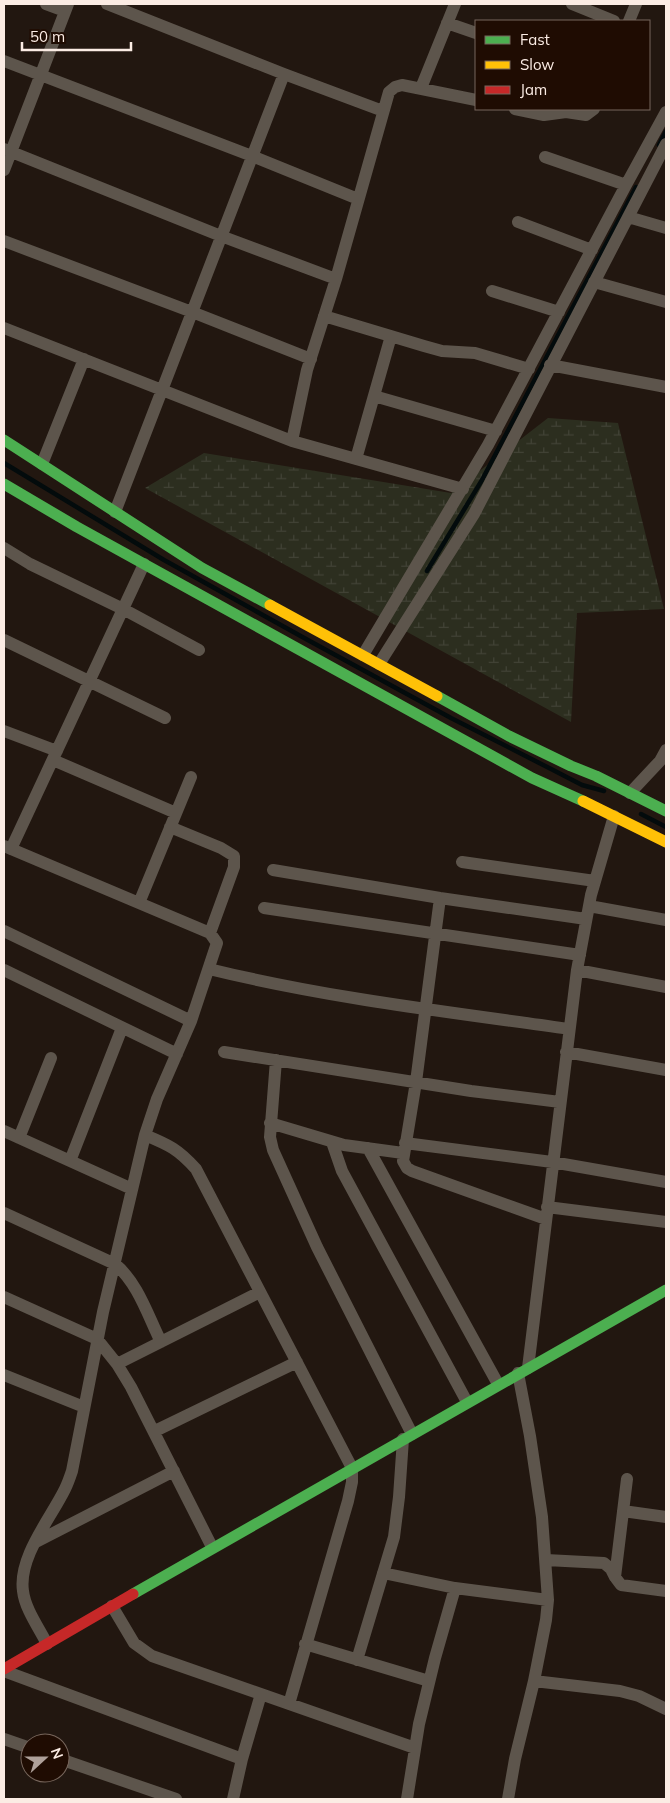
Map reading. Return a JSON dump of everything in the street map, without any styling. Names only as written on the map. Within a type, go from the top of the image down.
[{"type":"street","points":[[4,170],[7,150],[41,74],[67,7],[46,4]]},
{"type":"street","points":[[107,4],[383,111]]},
{"type":"street","points":[[421,88],[455,4]]},
{"type":"street","points":[[572,4],[612,20]]},
{"type":"street","points":[[629,20],[636,4]]},
{"type":"street","points":[[447,23],[475,33]]},
{"type":"street","points":[[4,61],[252,156],[358,199]]},
{"type":"street","points":[[115,512],[284,74]]},
{"type":"street","points":[[292,441],[311,359],[336,279],[389,92],[394,87],[402,85],[475,100]]},
{"type":"street","points":[[520,110],[544,115],[566,112],[586,115],[593,110]]},
{"type":"street","points":[[371,660],[496,431],[666,112]]},
{"type":"street","points":[[371,660],[474,514],[666,144]]},
{"type":"street","points":[[7,150],[221,236],[336,279]]},
{"type":"street","points":[[545,157],[626,185]]},
{"type":"street","points":[[628,217],[666,228]]},
{"type":"street","points":[[518,222],[592,250]]},
{"type":"street","points":[[4,241],[311,359]]},
{"type":"street","points":[[594,282],[666,302]]},
{"type":"street","points":[[492,290],[559,312]]},
{"type":"street","points":[[324,316],[442,351],[475,353],[529,369]]},
{"type":"street","points":[[4,328],[292,441],[463,489]]},
{"type":"street","points":[[356,459],[391,336]]},
{"type":"street","points":[[42,464],[84,359]]},
{"type":"street","points":[[550,365],[666,388]]},
{"type":"street","points":[[374,396],[496,431]]},
{"type":"street","points":[[4,440],[202,568],[509,736],[666,811]]},
{"type":"street","points":[[4,484],[144,564],[532,778],[666,842]]},
{"type":"street","points":[[4,548],[30,564],[123,609],[199,650]]},
{"type":"street","points":[[47,1644],[26,1603],[22,1590],[24,1574],[30,1552],[65,1488],[72,1471],[97,1339],[145,1135],[157,1098],[191,1021],[217,943],[210,933],[7,847],[55,756],[144,564]]},
{"type":"street","points":[[4,640],[165,718]]},
{"type":"street","points":[[4,731],[176,813]]},
{"type":"street","points":[[630,793],[660,762],[666,750]]},
{"type":"street","points":[[139,903],[191,776]]},
{"type":"street","points":[[508,1799],[519,1742],[534,1682],[548,1600],[546,1560],[523,1370],[586,919],[614,816]]},
{"type":"street","points":[[170,827],[221,848],[234,856],[234,867],[210,933]]},
{"type":"street","points":[[462,862],[595,881]]},
{"type":"street","points":[[274,870],[440,898],[586,919]]},
{"type":"street","points":[[440,898],[416,1082],[404,1148],[404,1164],[412,1171],[546,1213],[666,1222]]},
{"type":"street","points":[[589,906],[666,920]]},
{"type":"street","points":[[264,908],[580,956]]},
{"type":"street","points":[[4,931],[191,1021]]},
{"type":"street","points":[[209,969],[300,989],[570,1030]]},
{"type":"street","points":[[4,970],[177,1054]]},
{"type":"street","points":[[578,970],[666,987]]},
{"type":"street","points":[[70,1161],[122,1028]]},
{"type":"street","points":[[224,1052],[560,1102]]},
{"type":"street","points":[[566,1052],[666,1070]]},
{"type":"street","points":[[19,1138],[52,1058]]},
{"type":"street","points":[[276,1060],[270,1122],[270,1137],[273,1150],[407,1436],[394,1537],[358,1660]]},
{"type":"street","points":[[270,1122],[332,1142],[368,1148],[404,1148],[552,1162],[666,1182]]},
{"type":"street","points":[[4,1131],[132,1189]]},
{"type":"street","points":[[145,1135],[171,1146],[182,1154],[196,1169],[352,1468],[352,1482],[348,1501],[289,1704]]},
{"type":"street","points":[[332,1142],[342,1171],[468,1402]]},
{"type":"street","points":[[368,1148],[498,1384]]},
{"type":"street","points":[[4,1213],[115,1264],[123,1271],[135,1290],[161,1342]]},
{"type":"street","points":[[4,1670],[212,1547],[666,1290]]},
{"type":"street","points":[[118,1364],[260,1292]]},
{"type":"street","points":[[4,1297],[97,1339],[118,1364],[212,1547]]},
{"type":"street","points":[[154,1431],[297,1362]]},
{"type":"street","points":[[4,1375],[84,1407]]},
{"type":"street","points":[[36,1542],[174,1471]]},
{"type":"street","points":[[615,1577],[627,1479]]},
{"type":"street","points":[[623,1511],[666,1517]]},
{"type":"street","points":[[546,1560],[599,1562],[608,1566],[621,1585],[666,1591]]},
{"type":"street","points":[[383,1573],[455,1588],[548,1600]]},
{"type":"street","points":[[407,1799],[429,1681],[455,1588]]},
{"type":"street","points":[[112,1606],[134,1644],[152,1656],[415,1748]]},
{"type":"street","points":[[305,1644],[429,1681]]},
{"type":"street","points":[[4,1670],[242,1759]]},
{"type":"street","points":[[534,1682],[620,1691],[639,1696],[666,1710]]},
{"type":"street","points":[[234,1799],[242,1759],[261,1694]]},
{"type":"street","points":[[4,1739],[20,1745]]},
{"type":"street","points":[[70,1762],[176,1799]]},
{"type":"green space","points":[[548,418],[618,423],[664,609],[577,613],[571,722],[145,488],[204,453],[451,493]]},
{"type":"waterway","points":[[659,145],[666,131]]},
{"type":"waterway","points":[[427,571],[482,480],[636,187]]},
{"type":"waterway","points":[[4,463],[164,560],[306,639],[451,718],[582,785],[604,791]]},
{"type":"waterway","points":[[641,814],[666,827]]},
{"type":"traffic: fast","points":[[4,440],[202,568],[270,605]]},
{"type":"traffic: fast","points":[[4,484],[77,527],[532,778],[583,801]]},
{"type":"traffic: fast","points":[[437,696],[509,736],[666,811]]},
{"type":"traffic: fast","points":[[133,1594],[666,1290]]},
{"type":"traffic: slow","points":[[270,605],[437,696]]},
{"type":"traffic: slow","points":[[583,801],[666,842]]},
{"type":"traffic: jam","points":[[4,1669],[133,1594]]}]
